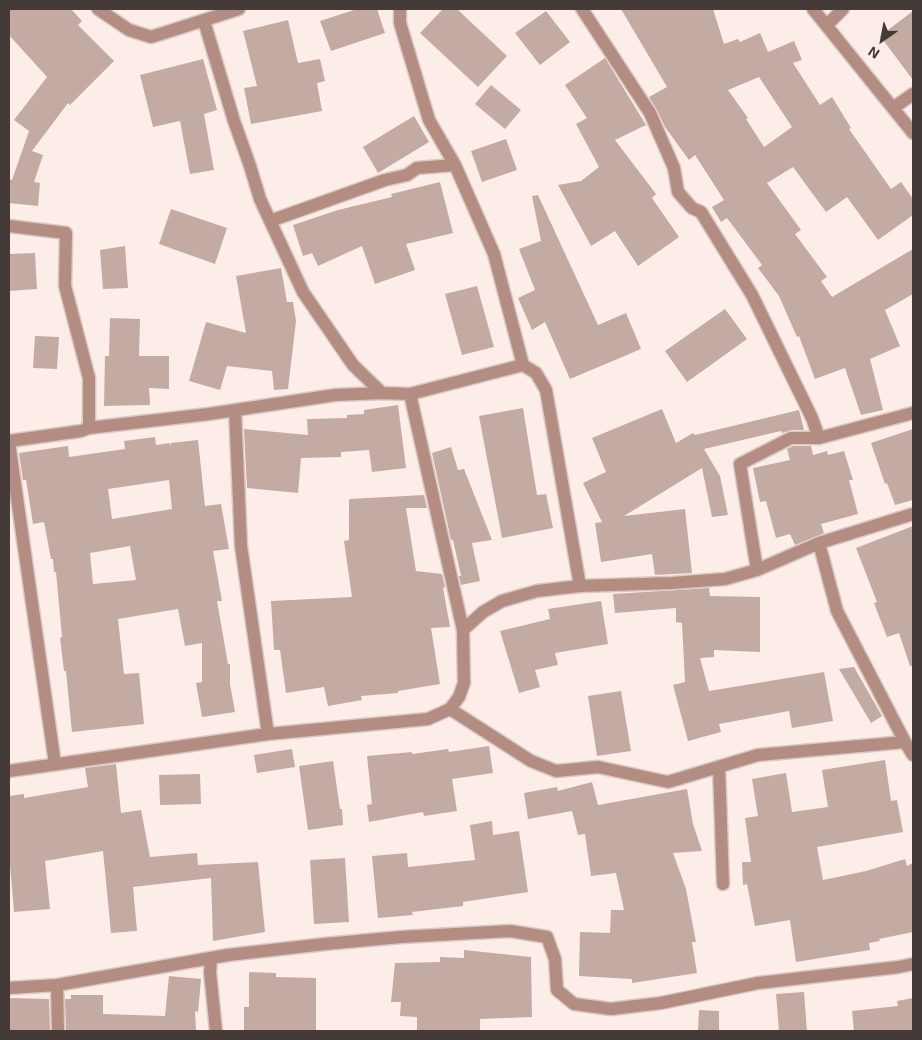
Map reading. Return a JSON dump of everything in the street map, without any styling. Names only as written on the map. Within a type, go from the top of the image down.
[{"type":"street","points":[[98,9],[129,30],[151,37],[240,9]]},
{"type":"street","points":[[400,9],[400,23],[429,120],[455,165],[494,254],[523,365],[536,373],[546,390],[580,586]]},
{"type":"street","points":[[582,9],[650,113],[674,168],[678,192],[692,208],[701,212],[752,295],[812,418],[818,438]]},
{"type":"street","points":[[813,9],[913,133]]},
{"type":"street","points":[[827,25],[843,9]]},
{"type":"street","points":[[204,21],[260,199],[303,292],[353,365],[382,393]]},
{"type":"street","points":[[893,108],[913,94]]},
{"type":"street","points":[[270,221],[407,175],[417,168],[455,165]]},
{"type":"street","points":[[9,226],[66,233],[65,286],[88,378],[89,428]]},
{"type":"street","points":[[55,764],[9,441],[81,431],[89,428],[235,410],[335,395],[410,394],[523,365]]},
{"type":"street","points":[[9,771],[268,734],[428,719],[450,709],[459,697],[464,683],[463,630],[410,394]]},
{"type":"street","points":[[235,410],[241,546],[268,734]]},
{"type":"street","points":[[757,570],[740,464],[791,438],[818,438],[913,413]]},
{"type":"street","points":[[463,630],[483,612],[502,601],[537,591],[580,586],[725,579],[757,570],[819,543],[913,514]]},
{"type":"street","points":[[819,543],[837,611],[913,755]]},
{"type":"street","points":[[450,709],[531,761],[556,771],[598,767],[668,782],[758,755],[905,742]]},
{"type":"street","points":[[719,767],[723,884]]},
{"type":"street","points":[[9,988],[57,985],[211,958],[325,944],[401,937],[510,931],[547,937],[555,959],[557,990],[574,1004],[611,1009],[661,1003],[758,983],[913,964]]},
{"type":"street","points":[[211,958],[210,972],[216,1031]]},
{"type":"street","points":[[57,985],[58,1031]]},
{"type":"building","points":[[9,9],[71,9],[82,21],[78,25],[114,61],[70,105],[68,103],[32,151],[43,155],[34,182],[40,183],[38,206],[9,203],[9,179],[12,180],[29,131],[14,120],[47,77],[9,35]]},
{"type":"building","points":[[357,9],[377,9],[385,33],[331,51],[320,21]]},
{"type":"building","points":[[443,9],[457,9],[507,56],[478,87],[420,33]]},
{"type":"building","points":[[621,9],[713,9],[724,44],[738,39],[740,42],[760,33],[768,52],[794,41],[802,60],[793,63],[820,105],[832,97],[851,128],[849,129],[891,189],[901,182],[913,199],[913,215],[878,240],[847,197],[826,212],[793,167],[767,183],[801,230],[795,234],[827,277],[821,281],[832,297],[913,249],[913,294],[885,310],[900,346],[870,359],[883,410],[861,415],[845,368],[815,379],[799,336],[797,337],[779,296],[758,268],[762,265],[727,218],[721,222],[712,207],[724,200],[695,155],[689,160],[665,127],[649,97],[667,87]],"holes":[[[759,77],[792,127],[764,147],[746,119],[748,118],[728,90]]]},
{"type":"building","points":[[546,11],[570,42],[540,65],[515,33]]},
{"type":"building","points":[[913,11],[913,80],[880,36]]},
{"type":"building","points":[[288,20],[298,63],[320,59],[325,81],[317,83],[322,111],[251,124],[244,88],[257,86],[243,31]]},
{"type":"building","points":[[605,58],[646,125],[615,140],[656,194],[652,198],[679,237],[638,266],[615,231],[591,246],[558,185],[581,181],[599,167],[576,124],[587,118],[565,85]]},
{"type":"building","points":[[203,59],[217,110],[204,114],[214,170],[190,174],[180,121],[153,127],[140,75]]},
{"type":"building","points":[[491,85],[521,110],[505,129],[475,104]]},
{"type":"building","points":[[414,116],[429,142],[378,173],[363,147]]},
{"type":"building","points":[[506,139],[517,170],[482,182],[471,151]]},
{"type":"building","points":[[440,182],[453,233],[406,244],[415,270],[375,284],[362,246],[318,266],[312,253],[303,256],[293,225],[338,210],[392,197],[391,194]]},
{"type":"building","points":[[538,195],[598,325],[626,313],[641,349],[570,379],[545,322],[532,330],[518,298],[535,290],[519,249],[541,241],[532,196]]},
{"type":"building","points":[[171,209],[227,228],[215,264],[159,244]]},
{"type":"building","points":[[125,246],[128,288],[103,289],[100,250]]},
{"type":"building","points":[[35,253],[37,289],[9,291],[9,254]]},
{"type":"building","points":[[281,268],[287,302],[293,302],[296,321],[288,389],[274,390],[272,371],[227,366],[220,390],[189,381],[206,322],[246,333],[236,276]]},
{"type":"building","points":[[477,286],[494,347],[462,355],[445,294]]},
{"type":"building","points":[[725,309],[747,339],[687,382],[665,351]]},
{"type":"building","points":[[110,318],[140,319],[139,356],[169,356],[169,389],[149,388],[150,405],[104,406],[105,356],[109,356]]},
{"type":"building","points":[[35,336],[59,337],[57,369],[33,368]]},
{"type":"building","points":[[398,405],[406,468],[372,472],[369,450],[341,452],[341,457],[301,458],[298,493],[247,488],[244,429],[308,435],[307,419],[347,418],[347,415],[364,414],[364,410]]},
{"type":"building","points":[[523,408],[537,495],[546,494],[553,528],[502,538],[479,416]]},
{"type":"building","points":[[662,409],[676,443],[693,433],[695,435],[799,410],[804,430],[791,430],[782,433],[781,431],[704,449],[720,476],[728,515],[712,517],[702,468],[624,516],[685,509],[692,573],[655,575],[652,554],[601,562],[595,523],[602,522],[583,483],[606,472],[592,438]]},
{"type":"building","points":[[913,429],[913,500],[895,505],[887,483],[885,484],[871,443]]},
{"type":"building","points":[[155,437],[156,445],[170,443],[170,447],[171,443],[198,440],[205,506],[221,504],[229,549],[213,551],[222,601],[217,601],[228,664],[230,664],[230,684],[235,712],[202,717],[196,683],[202,682],[202,643],[185,646],[178,609],[118,619],[124,674],[139,673],[144,724],[72,732],[66,671],[64,671],[60,638],[62,637],[56,572],[54,572],[53,559],[51,559],[44,522],[33,524],[26,480],[23,480],[19,453],[68,446],[69,457],[125,449],[124,441]],"holes":[[[169,480],[172,509],[112,519],[108,489]],[[130,546],[136,580],[93,584],[90,553]]]},
{"type":"building","points":[[793,446],[811,446],[813,455],[827,451],[828,455],[844,451],[853,480],[849,480],[858,514],[821,524],[824,533],[795,545],[790,534],[776,538],[766,501],[760,502],[753,468],[790,460],[787,449]]},
{"type":"building","points":[[451,447],[458,470],[464,469],[492,540],[472,543],[480,581],[461,585],[459,576],[461,576],[432,453]]},
{"type":"building","points":[[424,495],[427,508],[406,508],[416,571],[442,574],[445,587],[443,588],[450,627],[431,628],[440,684],[398,691],[398,693],[361,696],[362,700],[328,706],[324,687],[286,693],[280,650],[274,650],[271,601],[352,597],[344,541],[349,540],[349,499]]},
{"type":"building","points":[[913,526],[913,666],[910,666],[899,633],[887,637],[874,603],[877,602],[856,548]]},
{"type":"building","points":[[709,588],[710,596],[760,597],[760,652],[714,650],[714,657],[700,658],[709,691],[824,672],[833,721],[792,728],[789,711],[719,724],[721,732],[688,741],[673,685],[685,682],[682,623],[676,622],[676,608],[615,613],[613,594]]},
{"type":"building","points":[[601,601],[608,644],[555,653],[558,665],[535,670],[540,687],[519,693],[500,631],[550,619],[548,609]]},
{"type":"building","points":[[854,667],[882,716],[871,723],[839,669]]},
{"type":"building","points":[[621,691],[631,751],[597,756],[588,696]]},
{"type":"building","points":[[489,746],[493,773],[452,779],[457,811],[424,816],[423,812],[369,822],[367,805],[372,804],[367,756],[412,752],[412,754],[448,749],[449,752]]},
{"type":"building","points":[[292,749],[295,767],[257,773],[254,755]]},
{"type":"building","points":[[885,760],[891,801],[897,800],[903,832],[817,847],[823,880],[866,871],[905,859],[907,866],[913,863],[913,932],[869,943],[870,950],[796,962],[790,920],[755,926],[747,884],[743,885],[742,862],[751,862],[745,818],[758,816],[752,779],[786,773],[792,812],[828,807],[822,770]]},
{"type":"building","points":[[333,761],[343,825],[308,830],[299,766]]},
{"type":"building","points":[[116,764],[121,813],[141,810],[150,857],[197,853],[198,865],[258,862],[265,932],[213,941],[211,878],[133,887],[137,931],[111,933],[103,851],[45,861],[50,909],[14,912],[9,853],[9,796],[24,794],[24,798],[88,787],[85,768]]},
{"type":"building","points":[[200,774],[201,804],[160,805],[159,775]]},
{"type":"building","points":[[592,782],[598,805],[687,789],[693,824],[702,851],[673,853],[686,889],[696,942],[692,942],[697,973],[632,983],[632,979],[579,976],[580,932],[610,933],[611,910],[624,910],[616,873],[591,876],[585,834],[578,835],[572,811],[528,819],[524,793],[557,787],[558,791]]},
{"type":"building","points":[[492,821],[493,835],[519,831],[528,892],[463,902],[463,906],[412,912],[413,915],[378,918],[372,856],[407,853],[408,867],[475,860],[470,825]]},
{"type":"building","points":[[345,858],[349,922],[314,924],[310,860]]},
{"type":"building","points":[[464,950],[531,957],[532,1017],[480,1019],[480,1031],[417,1031],[417,1017],[400,1016],[401,1002],[391,1002],[395,963],[440,962],[440,957],[464,958]]},
{"type":"building","points":[[249,972],[276,973],[276,977],[316,978],[316,1031],[244,1031],[244,1007],[249,1007]]},
{"type":"building","points":[[169,976],[201,979],[198,1012],[195,1011],[196,1031],[66,1031],[65,999],[71,999],[71,995],[103,995],[103,1014],[165,1016]]},
{"type":"building","points":[[804,992],[807,1031],[779,1031],[776,994]]},
{"type":"building","points":[[9,998],[49,999],[50,1031],[9,1031]]},
{"type":"building","points":[[913,998],[913,1031],[854,1031],[852,1011],[898,1006],[897,1001]]},
{"type":"building","points":[[699,1010],[719,1011],[719,1031],[698,1031]]}]
